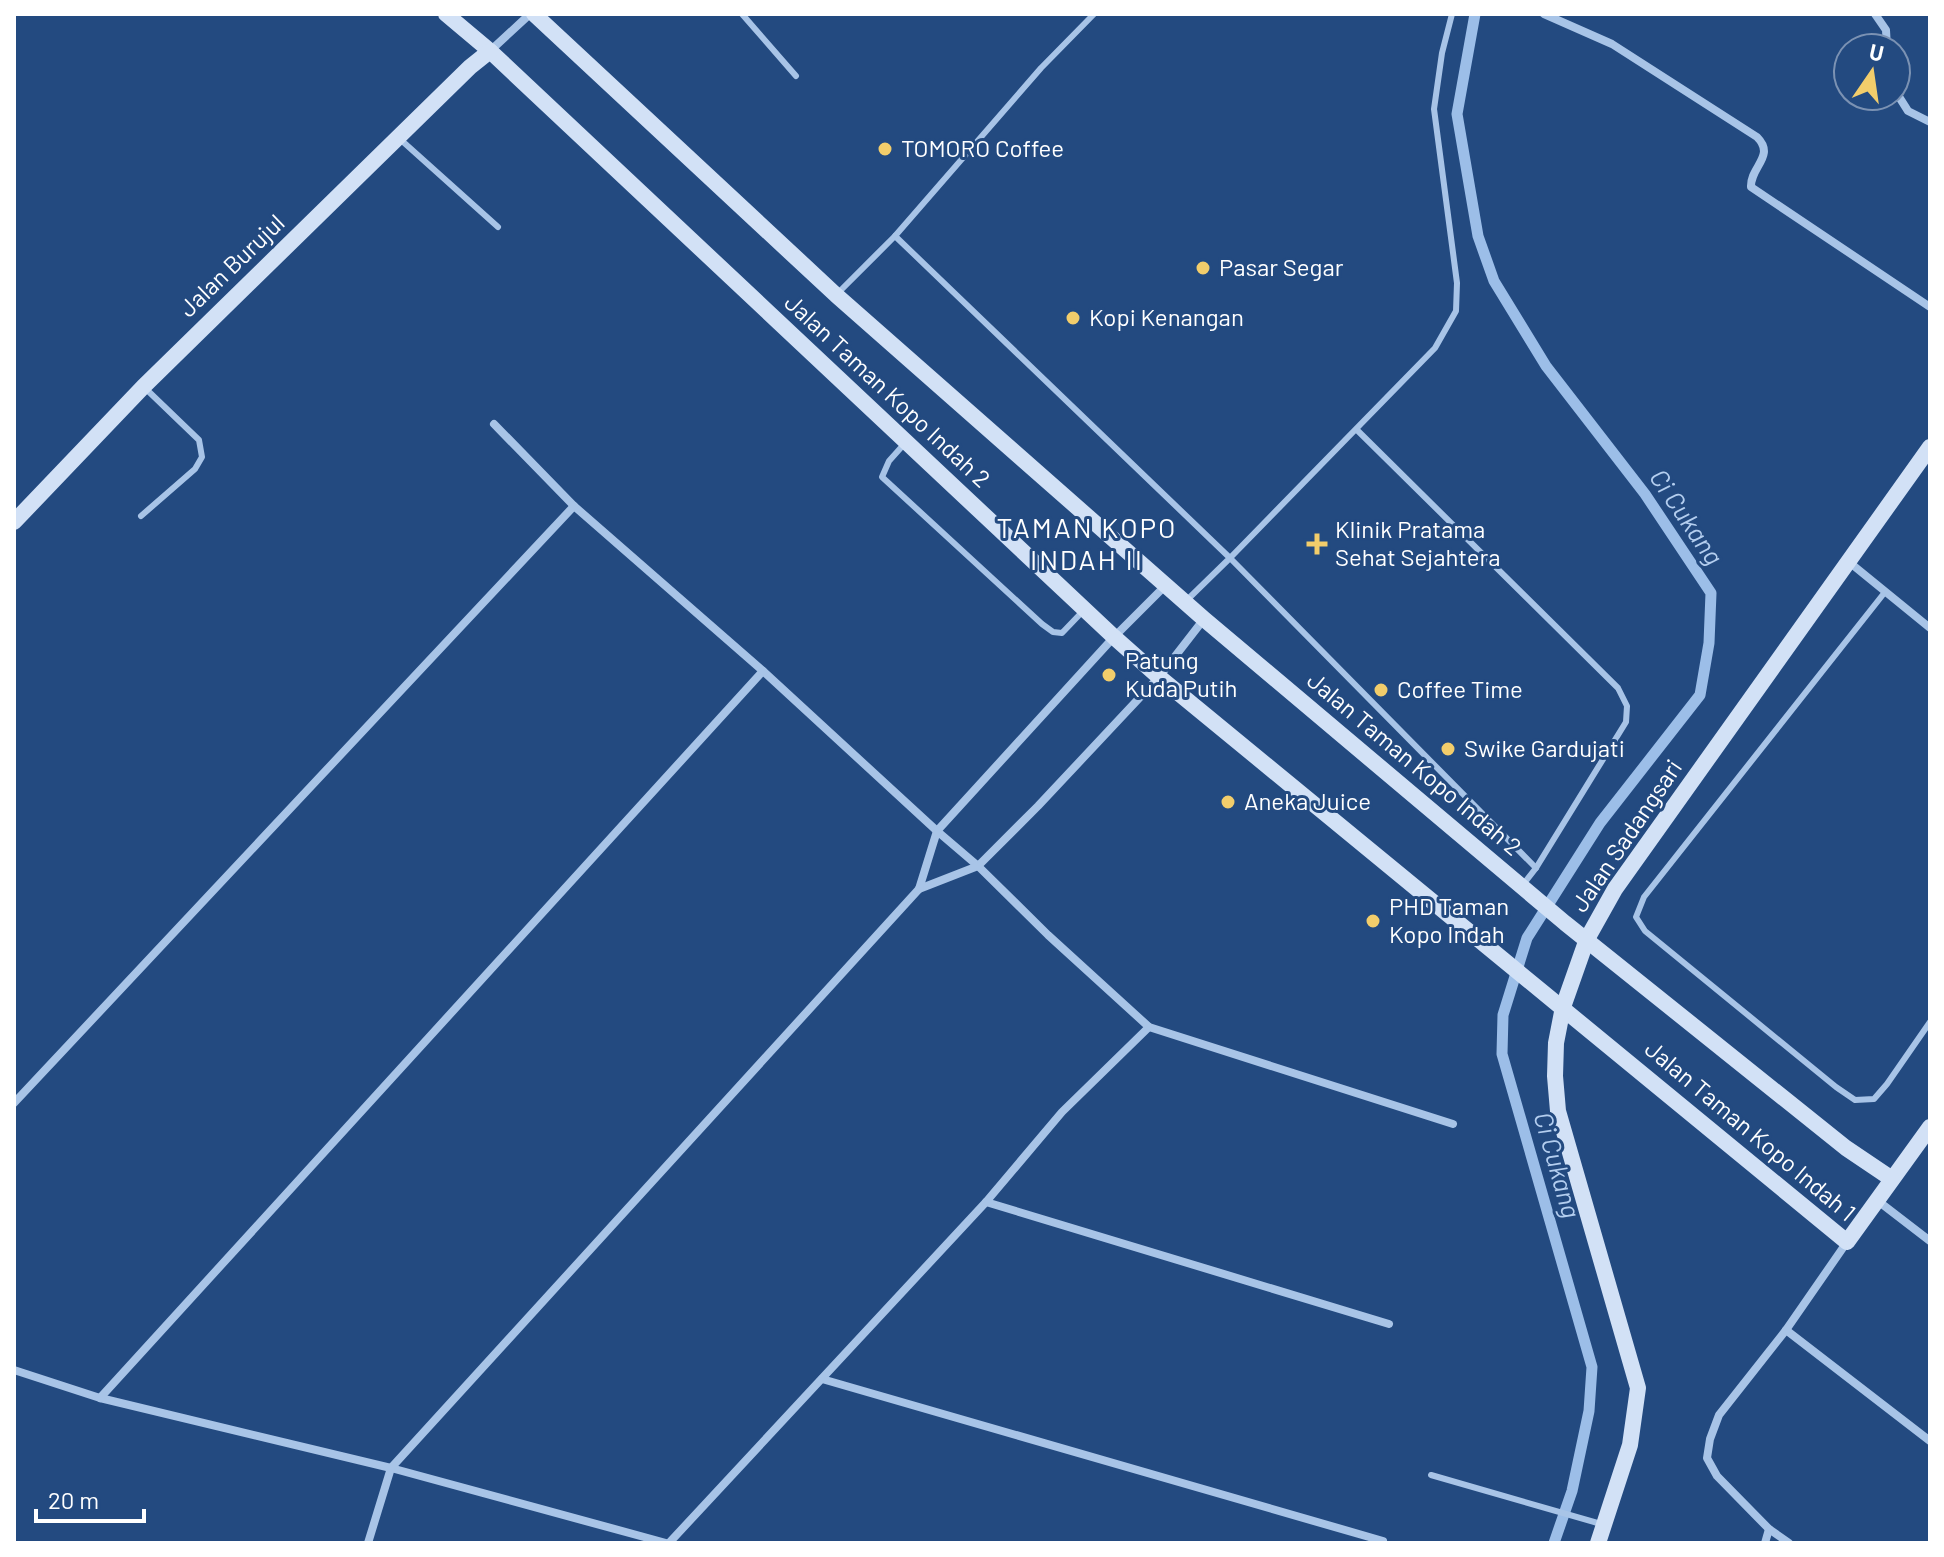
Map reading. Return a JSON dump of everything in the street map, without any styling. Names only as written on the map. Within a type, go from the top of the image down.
[{"type":"main road","name":"Jalan Taman Kopo Indah 2","points":[[446,14],[490,51],[1114,637],[1563,1007]]},
{"type":"main road","name":"Jalan Taman Kopo Indah 2","points":[[532,14],[836,295],[1204,619],[1587,939]]},
{"type":"main road","name":"Jalan Burujul","points":[[14,522],[143,387],[470,67],[490,51]]},
{"type":"main road","name":"Jalan Sadangsari","points":[[1598,1543],[1630,1445],[1638,1388],[1558,1111],[1556,1043],[1563,1007],[1587,939],[1615,889],[1930,447]]},
{"type":"main road","name":"Jalan Taman Kopo Indah 1","points":[[1587,939],[1846,1148],[1892,1179]]},
{"type":"main road","name":"Jalan Taman Kopo Indah 1","points":[[1563,1007],[1847,1242],[1930,1127]]},
{"type":"street","points":[[490,51],[532,14]]},
{"type":"street","points":[[1544,14],[1612,44],[1757,137],[1765,153],[1751,180],[1751,187],[1930,307]]},
{"type":"street","points":[[1875,14],[1886,32]]},
{"type":"street","points":[[1910,112],[1930,122]]},
{"type":"street","points":[[494,424],[574,506],[763,671],[978,866],[1149,1027],[1453,1124]]},
{"type":"street","points":[[14,1103],[574,506]]},
{"type":"street","points":[[1849,562],[1930,628]]},
{"type":"street","points":[[368,1543],[391,1468],[919,889],[937,831],[1114,637],[1166,585]]},
{"type":"street","points":[[919,889],[978,866],[1159,677],[1204,619]]},
{"type":"street","points":[[100,1398],[763,671]]},
{"type":"street","points":[[14,1370],[100,1398],[391,1468],[667,1543],[986,1202],[1062,1112],[1149,1027]]},
{"type":"street","points":[[1878,1201],[1930,1241]]},
{"type":"street","points":[[986,1202],[1389,1324]]},
{"type":"street","points":[[1789,1543],[1769,1529],[1717,1476],[1707,1458],[1710,1439],[1719,1415],[1786,1330],[1847,1242]]},
{"type":"street","points":[[1786,1330],[1930,1441]]},
{"type":"street","points":[[822,1379],[1383,1541]]},
{"type":"street","points":[[1765,1543],[1769,1529]]},
{"type":"lane","points":[[742,14],[796,76]]},
{"type":"lane","points":[[836,295],[895,236],[1041,68],[1094,14]]},
{"type":"lane","points":[[1185,601],[1435,348],[1456,311],[1457,283],[1434,109],[1442,53],[1452,14]]},
{"type":"lane","points":[[398,137],[498,227]]},
{"type":"lane","points":[[895,236],[1230,558],[1536,868]]},
{"type":"lane","points":[[141,516],[195,469],[202,457],[199,440],[143,387]]},
{"type":"lane","points":[[1357,430],[1618,688],[1627,706],[1626,722],[1522,886]]},
{"type":"lane","points":[[906,442],[889,461],[882,477],[1053,632],[1062,633],[1084,610]]},
{"type":"lane","points":[[1885,592],[1644,897],[1636,917],[1645,931],[1855,1100],[1874,1099],[1930,1022]]},
{"type":"lane","points":[[1431,1475],[1604,1525]]},
{"type":"waterway","name":"Ci Cukang","points":[[1475,14],[1457,114],[1478,236],[1494,281],[1546,366],[1645,494],[1711,593],[1709,643],[1700,695],[1600,823],[1527,938],[1503,1015],[1502,1054],[1592,1367],[1589,1411],[1572,1491],[1554,1543]]},
{"type":"place","name":"TOMORO Coffee","points":[[885,149]]},
{"type":"place","name":"Pasar Segar","points":[[1203,268]]},
{"type":"place","name":"Kopi Kenangan","points":[[1073,318]]},
{"type":"place","name":"Klinik Pratama Sehat Sejahtera","points":[[1317,544]]},
{"type":"place","name":"Patung Kuda Putih","points":[[1109,675]]},
{"type":"place","name":"Coffee Time","points":[[1381,690]]},
{"type":"place","name":"Swike Gardujati","points":[[1448,749]]},
{"type":"place","name":"Aneka Juice","points":[[1228,802]]},
{"type":"place","name":"PHD Taman Kopo Indah","points":[[1373,921]]},
{"type":"district","name":"TAMAN KOPO INDAH II","points":[[1087,544]]}]
